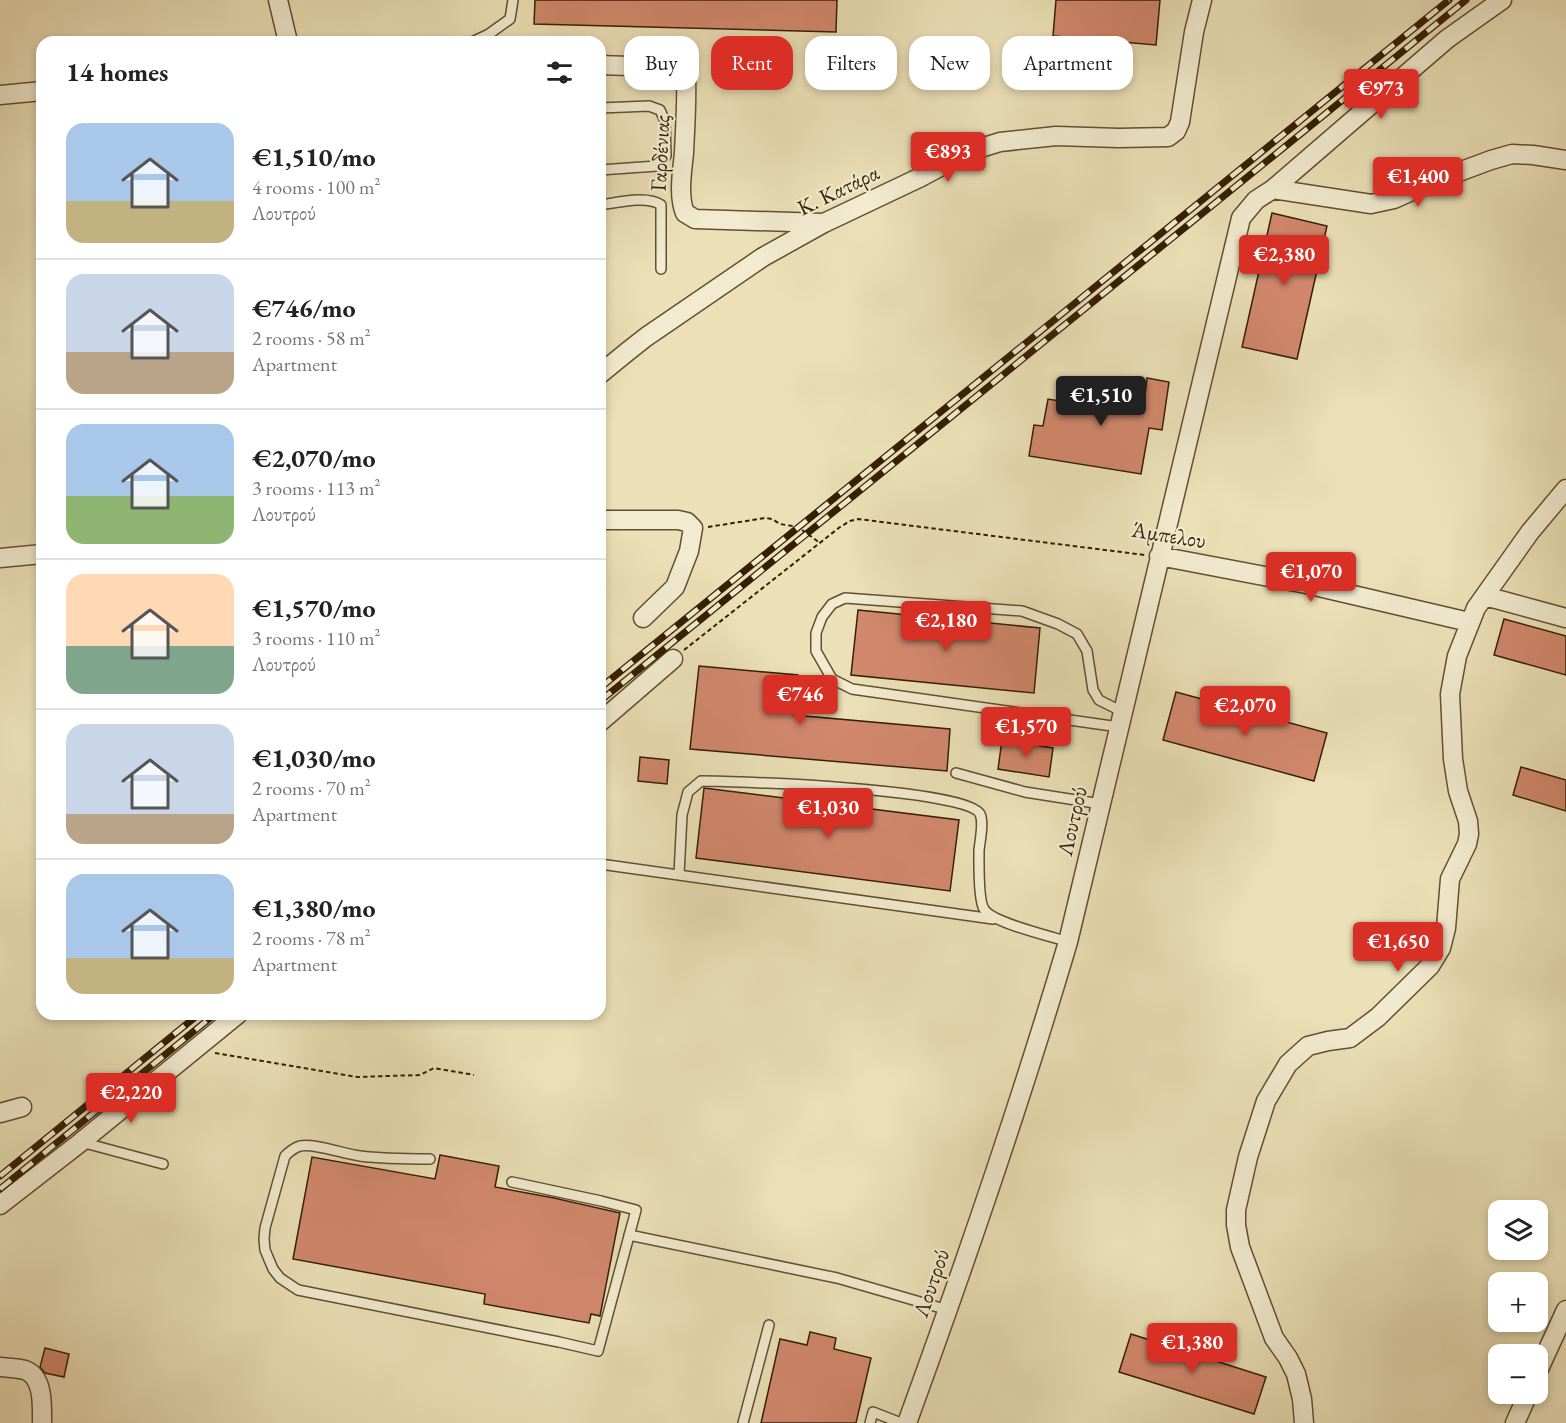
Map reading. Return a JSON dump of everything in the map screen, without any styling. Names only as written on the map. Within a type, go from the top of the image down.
[{"type":"street","points":[[278,0],[287,36]]},
{"type":"street","name":"Κ. Κατάρα","points":[[606,369],[646,337],[763,257],[824,223],[968,152],[1000,142],[1056,136],[1119,138],[1168,136],[1176,131],[1180,122],[1194,32],[1202,0]]},
{"type":"street","points":[[1273,189],[1447,39],[1502,0]]},
{"type":"street","name":"Γαρδένιας","points":[[606,65],[672,69],[686,79],[687,104],[682,183],[682,207],[685,213],[695,219],[824,223]]},
{"type":"street","points":[[0,95],[36,92]]},
{"type":"street","points":[[1273,189],[1371,204],[1394,199],[1432,182],[1512,154],[1566,160]]},
{"type":"street","name":"Λουτρού","points":[[907,1423],[948,1310],[1037,1047],[1068,942],[1241,218],[1256,200],[1273,189]]},
{"type":"street","points":[[1304,1423],[1302,1399],[1296,1374],[1274,1338],[1240,1247],[1236,1210],[1248,1157],[1266,1101],[1288,1064],[1308,1046],[1350,1038],[1378,1017],[1430,966],[1441,948],[1446,928],[1450,879],[1467,844],[1469,834],[1468,820],[1458,791],[1453,759],[1450,694],[1457,656],[1476,608],[1530,532],[1566,489]]},
{"type":"street","points":[[606,520],[678,520],[687,522],[693,528],[689,551],[675,587],[643,618]]},
{"type":"street","points":[[0,558],[36,555]]},
{"type":"street","name":"Άμπελου","points":[[1160,556],[1306,584],[1469,622]]},
{"type":"street","points":[[1485,596],[1566,618]]},
{"type":"street","points":[[606,717],[673,659]]},
{"type":"street","points":[[0,1205],[231,1020]]},
{"type":"street","points":[[0,1113],[22,1107]]},
{"type":"street","points":[[1548,1349],[1566,1310]]},
{"type":"street","points":[[0,1367],[26,1371],[37,1381],[42,1400],[42,1423]]},
{"type":"street","points":[[1515,1423],[1524,1404]]},
{"type":"lane","points":[[485,36],[510,19],[513,0]]},
{"type":"lane","points":[[606,108],[649,106],[660,110],[664,121],[666,156],[657,166],[606,170]]},
{"type":"lane","points":[[606,204],[637,200],[655,201],[661,205],[661,268]]},
{"type":"lane","points":[[845,598],[1022,611],[1058,624],[1077,634],[1088,651],[1094,690],[1099,700],[1121,719],[852,689],[831,679],[816,651],[816,633],[822,617],[832,604],[845,598]]},
{"type":"lane","points":[[956,773],[1025,792],[1101,804]]},
{"type":"lane","points":[[679,875],[682,815],[688,792],[701,781],[800,784],[885,791],[955,802],[974,808],[981,815],[980,900],[984,910],[995,919]]},
{"type":"lane","points":[[606,865],[995,919],[1068,942]]},
{"type":"lane","points":[[81,1142],[163,1164]]},
{"type":"lane","points":[[429,1159],[358,1156],[314,1146],[301,1146],[291,1150],[285,1156],[265,1228],[265,1250],[273,1269],[280,1278],[298,1290],[598,1351],[636,1210],[512,1182]]},
{"type":"lane","points":[[629,1235],[837,1278],[948,1310]]},
{"type":"lane","points":[[743,1423],[768,1325]]},
{"type":"lane","points":[[870,1423],[873,1412],[901,1423]]},
{"type":"path","points":[[673,659],[820,543],[798,527],[780,524],[765,518],[693,528]]},
{"type":"path","name":"Άμπελου","points":[[820,543],[840,527],[858,519],[1160,556]]},
{"type":"path","points":[[195,1050],[357,1077],[420,1075],[434,1068],[474,1074]]},
{"type":"building","points":[[535,0],[837,0],[836,32],[534,24]]},
{"type":"building","points":[[1056,0],[1160,0],[1156,45],[1133,43],[1133,36],[1053,36]]},
{"type":"building","points":[[1272,213],[1327,226],[1297,359],[1242,347]]},
{"type":"building","points":[[1147,378],[1169,382],[1162,430],[1149,428],[1141,474],[1029,456],[1034,425],[1043,426],[1048,399],[1072,403],[1075,384],[1145,395]]},
{"type":"building","points":[[858,610],[1040,628],[1034,693],[851,675]]},
{"type":"building","points":[[1504,619],[1566,636],[1566,675],[1494,655]]},
{"type":"building","points":[[699,666],[798,675],[794,715],[950,729],[947,771],[690,749]]},
{"type":"building","points":[[1176,692],[1327,733],[1314,781],[1163,740]]},
{"type":"building","points":[[1002,740],[1053,748],[1049,777],[998,769]]},
{"type":"building","points":[[640,757],[669,760],[667,784],[638,781]]},
{"type":"building","points":[[1521,767],[1566,780],[1566,811],[1513,795]]},
{"type":"building","points":[[704,788],[959,820],[950,891],[696,858]]},
{"type":"building","points":[[440,1155],[499,1166],[495,1187],[620,1213],[600,1316],[591,1314],[589,1323],[484,1304],[485,1294],[293,1259],[312,1157],[435,1179]]},
{"type":"building","points":[[810,1332],[836,1338],[834,1349],[871,1358],[856,1423],[761,1423],[780,1339],[807,1345]]},
{"type":"building","points":[[1131,1334],[1266,1377],[1254,1414],[1119,1372]]},
{"type":"building","points":[[45,1348],[69,1354],[64,1377],[45,1373],[40,1367]]},
{"type":"railway","points":[[606,683],[1449,0]]},
{"type":"railway","points":[[606,696],[1466,0]]},
{"type":"railway","points":[[0,1176],[192,1020]]},
{"type":"railway","points":[[0,1189],[208,1020]]}]
